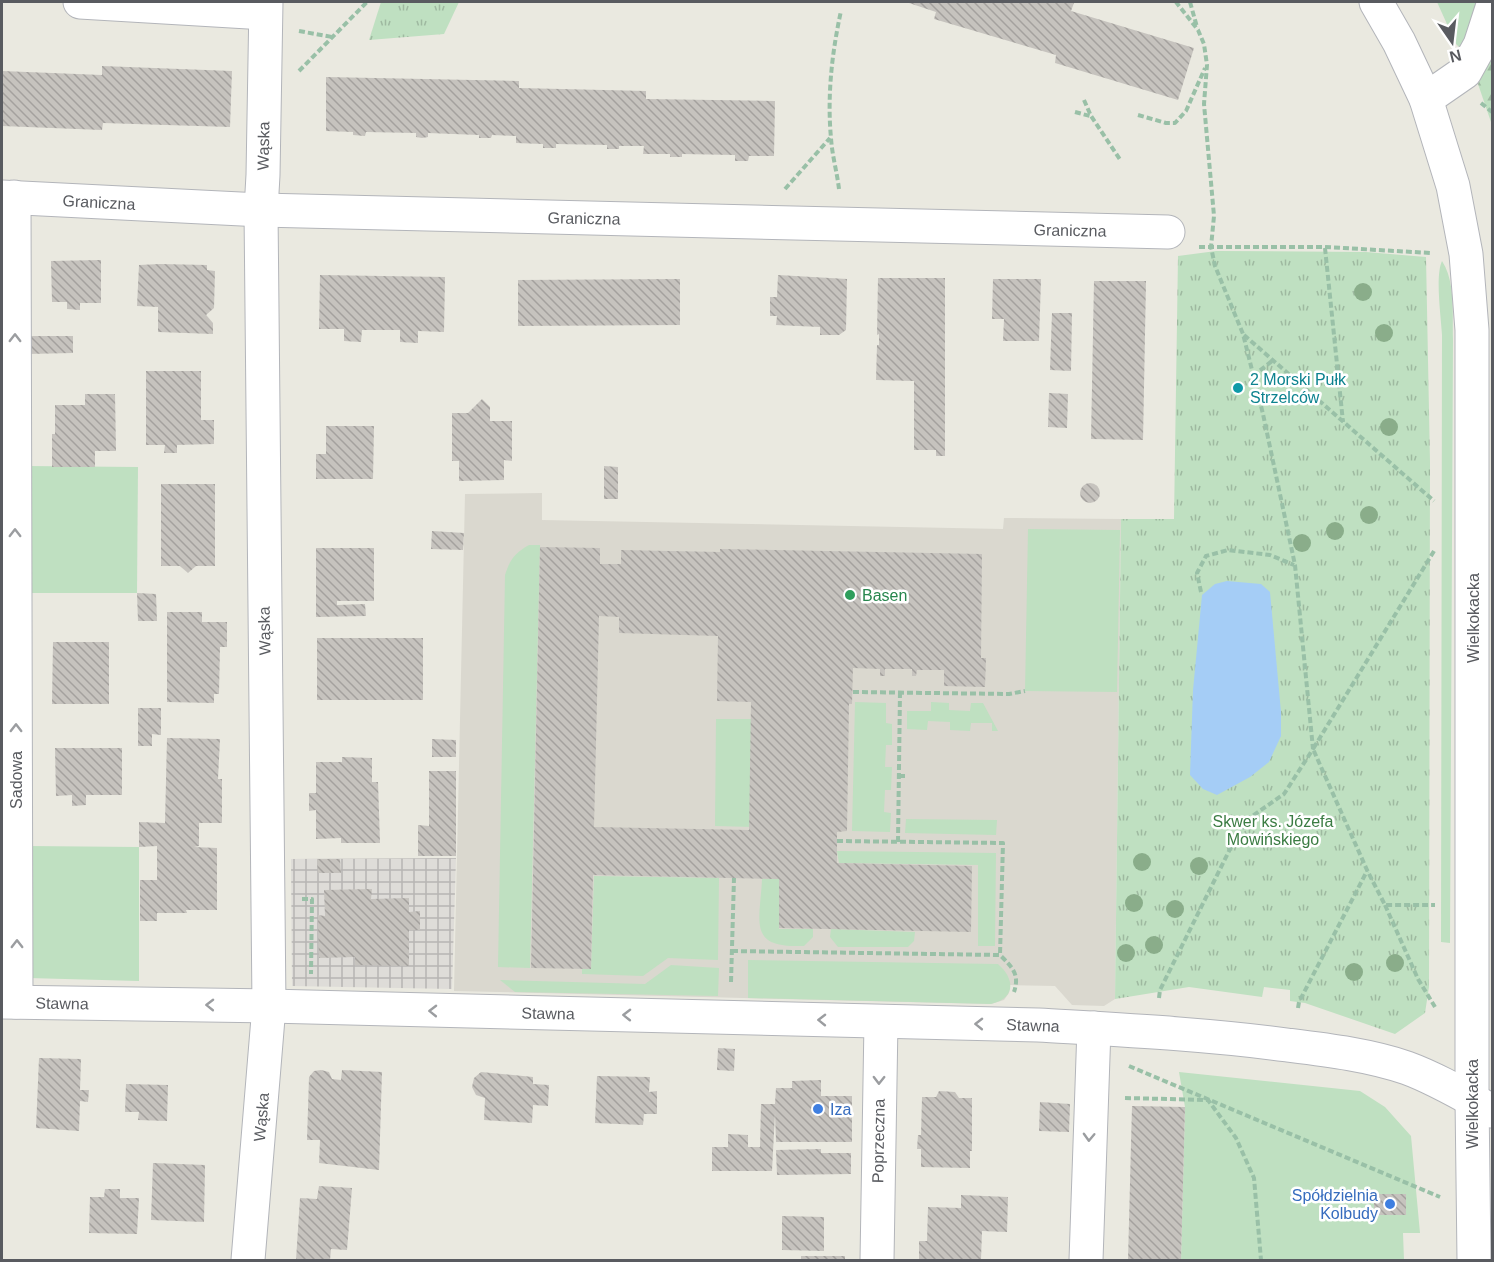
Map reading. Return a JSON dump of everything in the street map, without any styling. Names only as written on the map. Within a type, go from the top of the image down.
[{"type":"street","points":[[81,2],[266,7]]},
{"type":"street","name":"Wielkokacka","points":[[1376,2],[1399,42],[1426,99],[1453,186],[1466,254],[1472,330],[1482,1105],[1474,1260]]},
{"type":"street","name":"Wąska","points":[[248,1260],[269,1006],[261,210],[266,7]]},
{"type":"street","points":[[1426,99],[1465,72],[1480,45],[1492,8]]},
{"type":"street","name":"Graniczna","points":[[8,197],[261,210],[1168,232]]},
{"type":"street","name":"Sadowa","points":[[8,197],[8,1002]]},
{"type":"street","name":"Stawna","points":[[8,1002],[269,1006],[1038,1025],[1158,1031],[1326,1050],[1381,1061],[1408,1069],[1482,1105]]},
{"type":"street","name":"Poprzeczna","points":[[877,1260],[881,1022]]},
{"type":"street","points":[[1086,1260],[1094,1028]]},
{"type":"path","points":[[299,71],[368,2]]},
{"type":"path","points":[[1171,2],[1177,3],[1198,30]]},
{"type":"path","points":[[1190,2],[1204,44],[1207,64],[1204,104],[1214,216],[1211,247],[1215,266],[1243,334],[1295,565],[1313,749],[1418,979],[1435,1007]]},
{"type":"path","points":[[841,11],[835,41],[830,94],[831,138],[841,199]]},
{"type":"path","points":[[298,31],[332,37]]},
{"type":"path","points":[[1138,115],[1166,123],[1175,123],[1186,111],[1207,64]]},
{"type":"path","points":[[1476,99],[1492,112]]},
{"type":"path","points":[[1084,100],[1091,116],[1121,161]]},
{"type":"path","points":[[1075,112],[1091,116]]},
{"type":"path","points":[[777,198],[831,138]]},
{"type":"path","points":[[1198,247],[1325,247],[1434,253]]},
{"type":"path","points":[[1325,247],[1343,423]]},
{"type":"path","points":[[1243,334],[1434,501]]},
{"type":"path","points":[[1254,376],[1272,361]]},
{"type":"path","points":[[1202,592],[1197,573],[1206,556],[1228,550],[1270,555],[1295,565]]},
{"type":"path","points":[[1159,998],[1160,990],[1234,841],[1248,819],[1284,794],[1434,551]]},
{"type":"path","points":[[853,692],[1010,694],[1025,691]]},
{"type":"path","points":[[898,842],[900,692]]},
{"type":"path","points":[[899,776],[907,776]]},
{"type":"path","points":[[837,841],[1003,843],[1000,955]]},
{"type":"path","points":[[1298,1008],[1367,870]]},
{"type":"path","points":[[731,986],[734,878]]},
{"type":"path","points":[[295,899],[312,899],[311,976]]},
{"type":"path","points":[[1385,905],[1435,905]]},
{"type":"path","points":[[732,951],[1000,955],[1013,968],[1017,976],[1017,985],[1011,997]]},
{"type":"path","points":[[1120,1063],[1440,1197]]},
{"type":"path","points":[[1118,1098],[1208,1100]]},
{"type":"path","points":[[1208,1100],[1236,1138],[1254,1178],[1261,1260]]},
{"type":"shaded area","points":[[542,493],[542,520],[1003,529],[1004,518],[1121,519],[1115,999],[1104,1006],[1072,1005],[1055,986],[1010,985],[1009,993],[1004,1000],[991,1004],[454,991],[465,494]]},
{"type":"shaded area","points":[[456,858],[452,989],[292,986],[291,859]]},
{"type":"green space","points":[[381,2],[459,2],[444,34],[369,40]]},
{"type":"green space","points":[[1437,2],[1485,2],[1464,52],[1456,44]]},
{"type":"green space","points":[[1492,43],[1492,125],[1478,84]]},
{"type":"green space","name":"Skwer ks. Józefa Mowińskiego","points":[[1216,251],[1366,252],[1426,257],[1430,462],[1429,987],[1425,1013],[1395,1034],[1305,1003],[1290,1001],[1290,990],[1264,987],[1262,997],[1189,987],[1115,999],[1121,519],[1174,519],[1178,256]]},
{"type":"green space","points":[[1442,261],[1449,279],[1453,310],[1450,943],[1441,942],[1442,335],[1439,286]]},
{"type":"green space","points":[[27,466],[138,467],[137,593],[26,593]]},
{"type":"green space","points":[[1028,529],[1120,530],[1117,692],[1025,691]]},
{"type":"green space","points":[[529,545],[540,545],[530,968],[498,967],[505,575],[514,557]]},
{"type":"green space","points":[[855,702],[886,703],[886,723],[892,724],[892,745],[886,745],[885,767],[892,767],[891,790],[885,790],[884,812],[891,813],[890,832],[852,831]]},
{"type":"green space","points":[[931,702],[949,703],[949,710],[970,711],[971,703],[983,703],[998,731],[992,731],[992,723],[971,723],[970,731],[950,730],[950,722],[928,721],[927,730],[907,729],[907,711],[931,711]]},
{"type":"green space","points":[[716,719],[755,719],[754,827],[715,826]]},
{"type":"green space","points":[[906,819],[997,820],[996,835],[905,833]]},
{"type":"green space","points":[[28,846],[139,847],[139,981],[28,978]]},
{"type":"green space","points":[[837,851],[996,853],[995,946],[978,946],[978,865],[839,863]]},
{"type":"green space","points":[[594,876],[719,878],[718,960],[668,958],[643,976],[582,974],[582,969],[591,969]]},
{"type":"green space","points":[[762,879],[779,879],[779,929],[813,929],[813,937],[804,946],[773,943],[765,937],[759,920]]},
{"type":"green space","points":[[831,929],[915,932],[914,941],[908,947],[838,947],[830,937]]},
{"type":"green space","points":[[748,960],[998,964],[1008,976],[1010,987],[1005,997],[991,1004],[748,998]]},
{"type":"green space","points":[[671,965],[719,968],[718,996],[515,992],[500,980],[645,984]]},
{"type":"green space","points":[[1179,1072],[1360,1091],[1385,1107],[1411,1136],[1420,1233],[1403,1233],[1404,1260],[1181,1260],[1185,1107]]},
{"type":"water","points":[[1227,581],[1261,584],[1270,592],[1281,712],[1281,736],[1269,762],[1250,777],[1217,795],[1203,789],[1190,775],[1193,690],[1202,595],[1215,584]]},
{"type":"building","points":[[906,2],[1068,2],[1074,3],[1071,11],[1194,48],[1178,100],[1055,63],[1056,55],[934,19],[936,12]]},
{"type":"building","points":[[102,66],[232,71],[230,127],[103,123],[102,130],[2,126],[2,71],[102,75]]},
{"type":"building","points":[[326,77],[519,81],[519,88],[646,91],[646,99],[775,101],[774,156],[749,156],[748,161],[735,161],[735,155],[682,154],[682,157],[670,157],[670,154],[643,154],[644,146],[619,146],[619,149],[607,149],[607,145],[556,144],[556,148],[543,148],[543,144],[516,143],[516,136],[492,135],[491,138],[479,138],[479,135],[428,133],[428,137],[422,138],[416,137],[416,133],[366,132],[365,136],[353,135],[353,132],[326,131]]},
{"type":"building","points":[[101,260],[101,303],[80,303],[80,310],[67,309],[67,302],[52,302],[51,261]]},
{"type":"building","points":[[139,265],[207,265],[207,270],[215,271],[214,308],[206,315],[213,323],[213,334],[158,332],[158,307],[137,306]]},
{"type":"building","points":[[320,275],[445,277],[444,332],[418,331],[418,343],[400,342],[400,330],[362,330],[361,342],[344,341],[344,329],[319,329]]},
{"type":"building","points":[[778,275],[847,279],[846,330],[839,335],[820,335],[820,327],[776,325],[777,316],[770,316],[770,297],[777,297]]},
{"type":"building","points":[[878,278],[945,278],[945,456],[936,456],[936,450],[914,450],[914,381],[876,380],[877,345],[879,345],[879,334],[877,335]]},
{"type":"building","points":[[680,279],[680,325],[518,326],[518,280]]},
{"type":"building","points":[[993,279],[1041,279],[1039,341],[1003,341],[1004,319],[992,319]]},
{"type":"building","points":[[1094,281],[1146,281],[1143,440],[1091,439]]},
{"type":"building","points":[[1052,313],[1072,313],[1071,371],[1050,370]]},
{"type":"building","points":[[27,336],[73,336],[73,353],[27,354]]},
{"type":"building","points":[[146,371],[201,371],[201,420],[214,420],[214,444],[177,445],[177,453],[164,453],[165,445],[146,445]]},
{"type":"building","points":[[1049,393],[1068,394],[1067,428],[1048,427]]},
{"type":"building","points":[[85,394],[115,394],[116,451],[95,451],[95,467],[52,467],[55,405],[85,405]]},
{"type":"building","points":[[482,399],[490,407],[490,421],[512,421],[512,461],[504,460],[504,480],[459,481],[459,461],[452,461],[452,413],[468,413]]},
{"type":"building","points":[[326,426],[374,426],[373,479],[316,479],[316,454],[326,454]]},
{"type":"building","points":[[604,466],[618,467],[618,499],[604,499]]},
{"type":"building","points":[[1090,483],[1097,486],[1100,493],[1097,500],[1090,503],[1083,500],[1080,493],[1083,486]]},
{"type":"building","points":[[161,484],[215,484],[215,566],[196,566],[188,573],[180,566],[161,566]]},
{"type":"building","points":[[432,531],[464,533],[463,550],[431,549]]},
{"type":"building","points":[[540,547],[600,548],[600,564],[621,564],[621,550],[720,552],[720,549],[982,554],[981,658],[986,658],[985,687],[944,686],[944,670],[917,670],[916,676],[912,676],[912,669],[885,669],[885,676],[880,676],[880,669],[853,668],[852,704],[849,704],[847,831],[837,832],[837,863],[972,866],[971,932],[779,928],[779,879],[593,875],[591,969],[531,968]],"holes":[[[599,616],[619,617],[619,633],[718,636],[717,701],[751,702],[749,830],[594,827]]]},
{"type":"building","points":[[316,548],[374,548],[374,601],[337,601],[337,605],[365,604],[366,616],[316,617]]},
{"type":"building","points":[[137,593],[156,594],[157,621],[138,621]]},
{"type":"building","points":[[167,612],[202,612],[202,622],[227,622],[227,647],[220,647],[219,694],[214,694],[214,703],[167,702]]},
{"type":"building","points":[[317,638],[423,638],[423,700],[317,700]]},
{"type":"building","points":[[53,642],[109,642],[109,704],[52,704]]},
{"type":"building","points":[[138,708],[161,708],[161,735],[152,734],[152,746],[138,746]]},
{"type":"building","points":[[167,738],[220,739],[218,779],[222,779],[222,823],[199,823],[199,846],[194,847],[217,848],[217,910],[157,913],[157,921],[140,921],[140,880],[157,880],[157,846],[139,847],[139,822],[165,823]]},
{"type":"building","points":[[432,739],[456,740],[456,757],[432,757]]},
{"type":"building","points":[[55,748],[122,748],[122,795],[86,795],[86,805],[72,806],[72,795],[56,796]]},
{"type":"building","points":[[342,757],[372,758],[372,782],[378,782],[380,843],[341,843],[341,838],[316,839],[316,810],[309,811],[309,793],[316,793],[316,762],[342,762]]},
{"type":"building","points":[[429,771],[456,771],[456,856],[418,856],[418,825],[429,826]]},
{"type":"building","points":[[317,859],[340,859],[341,873],[318,873]]},
{"type":"building","points":[[372,889],[371,899],[409,898],[409,912],[420,911],[420,930],[409,930],[409,966],[355,965],[355,957],[319,958],[318,915],[325,916],[324,890]]},
{"type":"building","points":[[718,1048],[735,1049],[734,1071],[717,1070]]},
{"type":"building","points":[[39,1058],[81,1059],[80,1090],[89,1090],[88,1102],[80,1101],[79,1131],[36,1128]]},
{"type":"building","points":[[342,1070],[382,1072],[379,1170],[319,1163],[320,1140],[307,1140],[309,1077],[314,1071],[329,1072],[332,1079],[341,1080]]},
{"type":"building","points":[[481,1072],[533,1077],[533,1084],[549,1085],[548,1106],[533,1105],[532,1123],[484,1120],[485,1098],[476,1095],[472,1087],[474,1078]]},
{"type":"building","points":[[597,1076],[650,1077],[649,1092],[657,1091],[657,1114],[644,1114],[643,1125],[595,1123]]},
{"type":"building","points":[[821,1080],[821,1096],[852,1096],[852,1142],[776,1142],[775,1113],[772,1171],[712,1171],[712,1147],[728,1147],[728,1134],[748,1135],[748,1147],[760,1147],[761,1104],[775,1104],[776,1088],[792,1088],[792,1081]]},
{"type":"building","points":[[126,1084],[168,1085],[167,1121],[138,1120],[139,1112],[125,1112]]},
{"type":"building","points":[[939,1091],[955,1092],[959,1098],[972,1098],[970,1168],[921,1167],[921,1149],[917,1149],[918,1135],[921,1135],[922,1097],[936,1097]]},
{"type":"building","points":[[1040,1102],[1070,1104],[1069,1132],[1039,1131]]},
{"type":"building","points":[[1132,1106],[1185,1107],[1181,1260],[1128,1260]]},
{"type":"building","points":[[821,1149],[821,1153],[851,1153],[851,1174],[777,1175],[776,1150]]},
{"type":"building","points":[[153,1163],[205,1165],[204,1222],[151,1220]]},
{"type":"building","points":[[319,1186],[352,1188],[347,1250],[331,1249],[330,1260],[296,1260],[300,1198],[317,1199]]},
{"type":"building","points":[[105,1189],[120,1189],[120,1198],[139,1198],[137,1234],[89,1233],[90,1197],[104,1197]]},
{"type":"building","name":"Spółdzielnia Kolbudy","points":[[1374,1194],[1406,1194],[1406,1215],[1374,1215]]},
{"type":"building","points":[[961,1195],[1008,1197],[1007,1232],[982,1231],[981,1260],[919,1260],[919,1241],[927,1241],[928,1207],[961,1208]]},
{"type":"building","points":[[782,1216],[824,1217],[824,1251],[782,1250]]},
{"type":"building","points":[[801,1256],[845,1256],[845,1260],[801,1260]]},
{"type":"place","name":"2 Morski Pułk Strzelców","points":[[1238,388]]},
{"type":"place","name":"Basen","points":[[850,595]]},
{"type":"place","name":"Iza","points":[[818,1109]]},
{"type":"place","name":"Spółdzielnia Kolbudy","points":[[1390,1204]]}]
